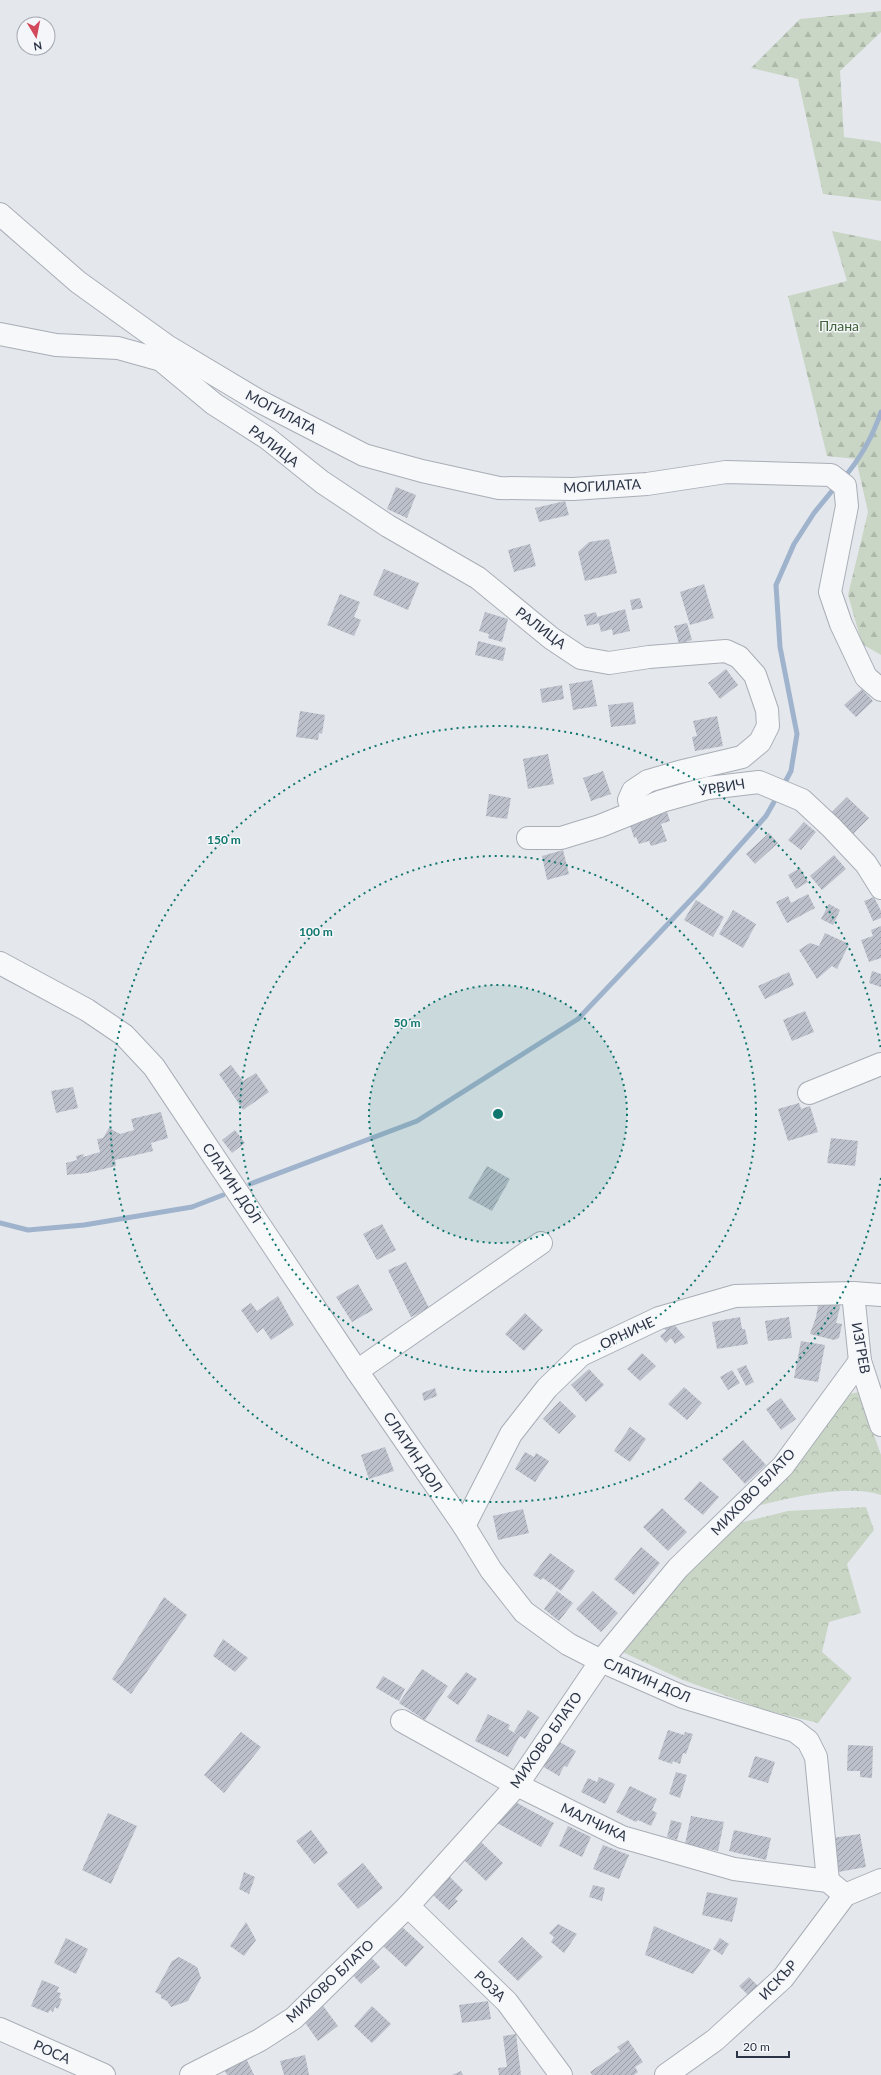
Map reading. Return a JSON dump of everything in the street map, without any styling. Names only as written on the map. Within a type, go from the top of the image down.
[{"type":"street","points":[[0,214],[78,282],[164,353]]},
{"type":"street","points":[[0,334],[56,345],[118,348],[164,353]]},
{"type":"street","name":"МОГИЛАТА","points":[[164,353],[364,455],[422,471],[499,488],[573,489],[647,484],[726,472],[831,475],[845,486],[847,506],[830,592],[841,624],[866,677],[881,690]]},
{"type":"street","name":"РАЛИЦА","points":[[164,353],[214,404],[267,438],[322,482],[388,526],[478,578],[551,638],[581,658],[609,663],[649,657],[726,651],[739,657],[755,675],[766,710],[768,726],[760,742],[742,757],[648,781],[631,795],[629,800],[633,812]]},
{"type":"street","name":"УРВИЧ","points":[[528,838],[561,838],[600,826],[662,801],[708,788],[759,782],[802,800],[831,827],[866,864],[881,888]]},
{"type":"street","name":"СЛАТИН ДОЛ","points":[[0,963],[87,1010],[124,1035],[154,1067],[357,1371],[464,1526],[491,1570],[524,1612],[568,1644],[601,1661],[684,1696],[794,1731],[808,1741],[816,1757],[828,1881]]},
{"type":"street","points":[[809,1093],[881,1064]]},
{"type":"street","points":[[357,1371],[542,1243]]},
{"type":"street","name":"ОРНИЧЕ","points":[[464,1526],[511,1434],[547,1388],[581,1354],[659,1318],[735,1296],[853,1293],[881,1295]]},
{"type":"street","name":"ИЗГРЕВ","points":[[853,1293],[860,1361],[881,1425]]},
{"type":"street","name":"МИХОВО БЛАТО","points":[[191,2075],[260,2040],[294,2018],[408,1906],[517,1785],[601,1661],[678,1568],[783,1466],[860,1361]]},
{"type":"street","name":"МАЛЧИКА","points":[[402,1721],[517,1785],[622,1838],[734,1870],[828,1881]]},
{"type":"street","points":[[828,1881],[845,1895],[881,1880]]},
{"type":"street","name":"ИСКЪР","points":[[666,2075],[715,2040],[783,1978],[845,1895]]},
{"type":"street","name":"РОЗА","points":[[408,1906],[507,2002],[562,2075]]},
{"type":"street","name":"РОСА","points":[[0,2029],[104,2075]]},
{"type":"green space","points":[[881,11],[881,32],[840,71],[844,137],[880,142],[881,144],[881,201],[823,194],[798,79],[751,68],[800,19]]},
{"type":"green space","name":"Плана","points":[[832,231],[881,241],[881,655],[862,644],[848,595],[868,512],[856,459],[827,456],[788,296],[847,281]]},
{"type":"green space","points":[[859,1392],[881,1455],[881,1495],[850,1491],[833,1492],[796,1497],[747,1508],[840,1396]]},
{"type":"green space","points":[[866,1507],[874,1530],[847,1564],[861,1613],[829,1622],[822,1652],[852,1678],[818,1723],[765,1710],[683,1680],[618,1650],[731,1525],[788,1511]]},
{"type":"building","points":[[396,487],[416,495],[407,518],[387,509]]},
{"type":"building","points":[[565,501],[569,515],[539,522],[535,508]]},
{"type":"building","points":[[609,539],[617,573],[585,581],[578,552],[589,542]]},
{"type":"building","points":[[530,544],[536,566],[514,572],[508,550]]},
{"type":"building","points":[[384,569],[419,583],[408,610],[373,595]]},
{"type":"building","points":[[704,584],[714,618],[690,625],[680,592]]},
{"type":"building","points":[[340,594],[360,602],[354,617],[361,620],[354,636],[327,625]]},
{"type":"building","points":[[640,598],[643,608],[632,610],[630,600]]},
{"type":"building","points":[[625,609],[630,631],[613,635],[612,629],[601,632],[599,623],[587,626],[584,615],[596,612],[597,617]]},
{"type":"building","points":[[485,612],[508,619],[502,642],[488,638],[489,634],[479,631]]},
{"type":"building","points":[[687,623],[692,640],[679,644],[674,626]]},
{"type":"building","points":[[478,641],[506,648],[503,661],[475,655]]},
{"type":"building","points":[[726,669],[738,685],[720,699],[708,683]]},
{"type":"building","points":[[592,680],[597,706],[573,710],[569,684]]},
{"type":"building","points":[[562,685],[564,699],[542,703],[540,689]]},
{"type":"building","points":[[862,689],[873,701],[856,717],[844,705]]},
{"type":"building","points":[[633,702],[636,724],[611,727],[608,705]]},
{"type":"building","points":[[300,711],[325,715],[322,734],[319,733],[318,740],[296,737]]},
{"type":"building","points":[[717,716],[723,746],[695,751],[692,737],[697,736],[693,721]]},
{"type":"building","points":[[548,754],[554,784],[528,789],[523,759]]},
{"type":"building","points":[[603,771],[611,794],[591,801],[583,778]]},
{"type":"building","points":[[489,794],[511,798],[507,819],[486,816]]},
{"type":"building","points":[[847,797],[869,818],[851,836],[829,815]]},
{"type":"building","points":[[666,809],[670,821],[661,824],[667,841],[651,846],[649,841],[639,844],[636,837],[634,838],[629,822]]},
{"type":"building","points":[[804,822],[816,832],[801,850],[788,840]]},
{"type":"building","points":[[769,833],[778,843],[755,864],[746,854]]},
{"type":"building","points":[[563,850],[569,874],[547,880],[542,856]]},
{"type":"building","points":[[834,855],[846,869],[822,890],[810,876]]},
{"type":"building","points":[[800,868],[808,882],[796,889],[788,875]]},
{"type":"building","points":[[808,894],[815,908],[787,923],[776,902],[788,896],[791,903]]},
{"type":"building","points":[[874,897],[881,911],[881,918],[873,921],[864,901]]},
{"type":"building","points":[[696,900],[724,917],[713,937],[684,920]]},
{"type":"building","points":[[829,904],[840,910],[833,925],[821,919]]},
{"type":"building","points":[[733,910],[756,924],[743,948],[719,934]]},
{"type":"building","points":[[881,926],[881,958],[869,962],[861,940],[873,936],[871,930]]},
{"type":"building","points":[[825,933],[849,944],[837,969],[832,966],[817,979],[799,950],[810,943],[819,946]]},
{"type":"building","points":[[872,971],[881,974],[881,987],[869,983]]},
{"type":"building","points":[[789,972],[794,985],[765,999],[758,986]]},
{"type":"building","points":[[805,1011],[814,1032],[792,1041],[783,1020]]},
{"type":"building","points":[[231,1065],[243,1081],[256,1073],[269,1092],[243,1110],[219,1074]]},
{"type":"building","points":[[73,1087],[78,1108],[56,1113],[51,1091]]},
{"type":"building","points":[[799,1103],[801,1109],[810,1106],[818,1132],[788,1141],[778,1109]]},
{"type":"building","points":[[161,1112],[168,1138],[151,1143],[153,1151],[115,1160],[116,1166],[87,1173],[67,1175],[66,1163],[77,1160],[76,1156],[84,1154],[83,1157],[100,1152],[97,1139],[103,1138],[109,1128],[120,1134],[134,1130],[131,1119]]},
{"type":"building","points":[[235,1130],[245,1143],[232,1153],[222,1140]]},
{"type":"building","points":[[831,1138],[858,1141],[855,1166],[827,1163]]},
{"type":"building","points":[[487,1166],[510,1179],[492,1211],[468,1198]]},
{"type":"building","points":[[382,1224],[396,1250],[377,1260],[363,1234]]},
{"type":"building","points":[[406,1262],[429,1308],[411,1317],[388,1270]]},
{"type":"building","points":[[358,1284],[373,1310],[352,1322],[336,1297]]},
{"type":"building","points":[[278,1296],[294,1325],[271,1340],[263,1328],[257,1333],[241,1310],[251,1303],[257,1311]]},
{"type":"building","points":[[819,1300],[841,1303],[836,1323],[842,1324],[839,1338],[834,1340],[810,1334],[816,1317]]},
{"type":"building","points":[[525,1313],[543,1330],[524,1351],[505,1334]]},
{"type":"building","points":[[740,1317],[742,1329],[745,1329],[748,1344],[717,1349],[712,1322]]},
{"type":"building","points":[[789,1317],[792,1338],[768,1341],[765,1321]]},
{"type":"building","points":[[670,1320],[685,1337],[675,1344],[671,1338],[666,1343],[660,1336],[666,1331],[662,1325]]},
{"type":"building","points":[[801,1341],[825,1345],[818,1382],[794,1378]]},
{"type":"building","points":[[642,1353],[656,1366],[640,1381],[627,1369]]},
{"type":"building","points":[[746,1365],[754,1382],[746,1386],[737,1369]]},
{"type":"building","points":[[589,1369],[604,1385],[586,1402],[571,1385]]},
{"type":"building","points":[[732,1370],[740,1383],[728,1390],[720,1377]]},
{"type":"building","points":[[684,1387],[702,1403],[687,1420],[668,1404]]},
{"type":"building","points":[[435,1388],[437,1396],[424,1401],[422,1393]]},
{"type":"building","points":[[781,1398],[796,1419],[781,1430],[766,1409]]},
{"type":"building","points":[[560,1401],[576,1416],[559,1434],[543,1419]]},
{"type":"building","points":[[630,1427],[646,1439],[630,1462],[614,1451]]},
{"type":"building","points":[[743,1440],[766,1465],[745,1484],[722,1459]]},
{"type":"building","points":[[385,1447],[394,1471],[369,1479],[361,1455]]},
{"type":"building","points":[[525,1452],[534,1457],[536,1453],[549,1461],[535,1482],[515,1469]]},
{"type":"building","points":[[700,1481],[719,1497],[703,1515],[684,1499]]},
{"type":"building","points":[[662,1508],[687,1532],[668,1551],[643,1527]]},
{"type":"building","points":[[523,1509],[529,1533],[498,1540],[493,1516]]},
{"type":"building","points":[[641,1547],[660,1563],[634,1595],[614,1579]]},
{"type":"building","points":[[550,1553],[575,1571],[561,1591],[543,1578],[541,1580],[533,1575]]},
{"type":"building","points":[[557,1591],[573,1603],[559,1621],[544,1609]]},
{"type":"building","points":[[593,1591],[618,1613],[601,1632],[576,1609]]},
{"type":"building","points":[[164,1597],[187,1615],[131,1694],[112,1679]]},
{"type":"building","points":[[223,1639],[248,1658],[235,1672],[213,1656]]},
{"type":"building","points":[[422,1669],[448,1686],[425,1720],[399,1703]]},
{"type":"building","points":[[466,1672],[477,1679],[458,1705],[447,1697]]},
{"type":"building","points":[[383,1676],[405,1689],[399,1701],[376,1688]]},
{"type":"building","points":[[528,1710],[539,1717],[525,1739],[520,1736],[508,1757],[475,1741],[488,1714],[510,1725],[508,1729],[518,1735],[514,1732]]},
{"type":"building","points":[[668,1730],[684,1735],[685,1732],[693,1734],[686,1754],[683,1753],[680,1764],[673,1761],[672,1764],[658,1759]]},
{"type":"building","points":[[241,1732],[261,1747],[224,1793],[204,1775]]},
{"type":"building","points":[[556,1740],[576,1751],[567,1767],[564,1766],[559,1776],[542,1766]]},
{"type":"building","points":[[848,1745],[873,1746],[872,1778],[860,1777],[860,1771],[847,1771]]},
{"type":"building","points":[[755,1756],[775,1762],[768,1783],[748,1777]]},
{"type":"building","points":[[676,1772],[687,1775],[680,1798],[669,1794]]},
{"type":"building","points":[[599,1777],[615,1784],[605,1804],[581,1792],[588,1778],[597,1782]]},
{"type":"building","points":[[630,1786],[657,1799],[652,1810],[657,1813],[651,1826],[638,1820],[636,1822],[616,1812]]},
{"type":"building","points":[[510,1799],[554,1823],[541,1847],[497,1823]]},
{"type":"building","points":[[108,1813],[137,1826],[111,1884],[82,1870]]},
{"type":"building","points":[[691,1816],[724,1822],[718,1851],[685,1844]]},
{"type":"building","points":[[671,1820],[682,1823],[677,1840],[667,1837]]},
{"type":"building","points":[[568,1826],[591,1837],[582,1857],[559,1846]]},
{"type":"building","points":[[311,1830],[328,1853],[314,1864],[296,1841]]},
{"type":"building","points":[[734,1830],[771,1838],[766,1860],[729,1851]]},
{"type":"building","points":[[860,1834],[866,1867],[838,1872],[832,1838]]},
{"type":"building","points":[[481,1842],[503,1863],[486,1881],[464,1860]]},
{"type":"building","points":[[603,1845],[629,1855],[619,1879],[593,1869]]},
{"type":"building","points":[[363,1863],[383,1888],[358,1909],[337,1884]]},
{"type":"building","points":[[244,1872],[255,1877],[249,1894],[239,1889]]},
{"type":"building","points":[[450,1877],[463,1890],[455,1899],[458,1901],[449,1910],[433,1895]]},
{"type":"building","points":[[593,1885],[605,1888],[602,1901],[589,1897]]},
{"type":"building","points":[[707,1892],[738,1898],[732,1922],[702,1915]]},
{"type":"building","points":[[246,1922],[256,1940],[244,1956],[230,1946]]},
{"type":"building","points":[[558,1924],[577,1934],[564,1953],[551,1942],[554,1937],[549,1933]]},
{"type":"building","points":[[401,1926],[424,1947],[406,1967],[383,1946]]},
{"type":"building","points":[[654,1926],[711,1950],[693,1974],[645,1955]]},
{"type":"building","points":[[522,1937],[543,1957],[518,1981],[498,1962]]},
{"type":"building","points":[[66,1938],[88,1949],[76,1974],[54,1963]]},
{"type":"building","points":[[720,1938],[729,1944],[722,1955],[713,1949]]},
{"type":"building","points":[[366,1952],[380,1967],[361,1984],[347,1969]]},
{"type":"building","points":[[179,1957],[197,1967],[201,1978],[188,2001],[171,2007],[167,2001],[161,1998],[161,1995],[155,1992],[172,1961]]},
{"type":"building","points":[[749,1977],[758,1986],[748,1995],[739,1986]]},
{"type":"building","points":[[42,1980],[59,1987],[57,1992],[61,1993],[59,1998],[62,1999],[58,2009],[55,2007],[53,2012],[50,2010],[48,2013],[31,2006]]},
{"type":"building","points":[[488,2001],[491,2019],[462,2023],[459,2005]]},
{"type":"building","points":[[321,2003],[338,2026],[318,2041],[301,2017]]},
{"type":"building","points":[[372,2006],[391,2024],[372,2043],[354,2026]]},
{"type":"building","points":[[516,2034],[521,2075],[499,2075],[498,2068],[507,2067],[503,2036]]},
{"type":"building","points":[[628,2040],[643,2062],[635,2067],[638,2072],[634,2075],[592,2075],[590,2072],[620,2051],[617,2047]]},
{"type":"building","points":[[244,2054],[254,2075],[227,2075],[222,2065]]},
{"type":"building","points":[[305,2055],[309,2075],[284,2075],[280,2061]]},
{"type":"building","points":[[461,2071],[463,2075],[452,2075]]},
{"type":"waterway","points":[[843,479],[855,464],[865,447],[881,412]]},
{"type":"waterway","points":[[783,786],[791,771],[797,734],[780,647],[776,585],[794,544],[814,513],[836,486]]},
{"type":"waterway","points":[[250,1184],[417,1121],[578,1019],[701,889],[766,816],[778,795]]},
{"type":"waterway","points":[[0,1223],[28,1230],[84,1225],[192,1207],[223,1195]]}]
